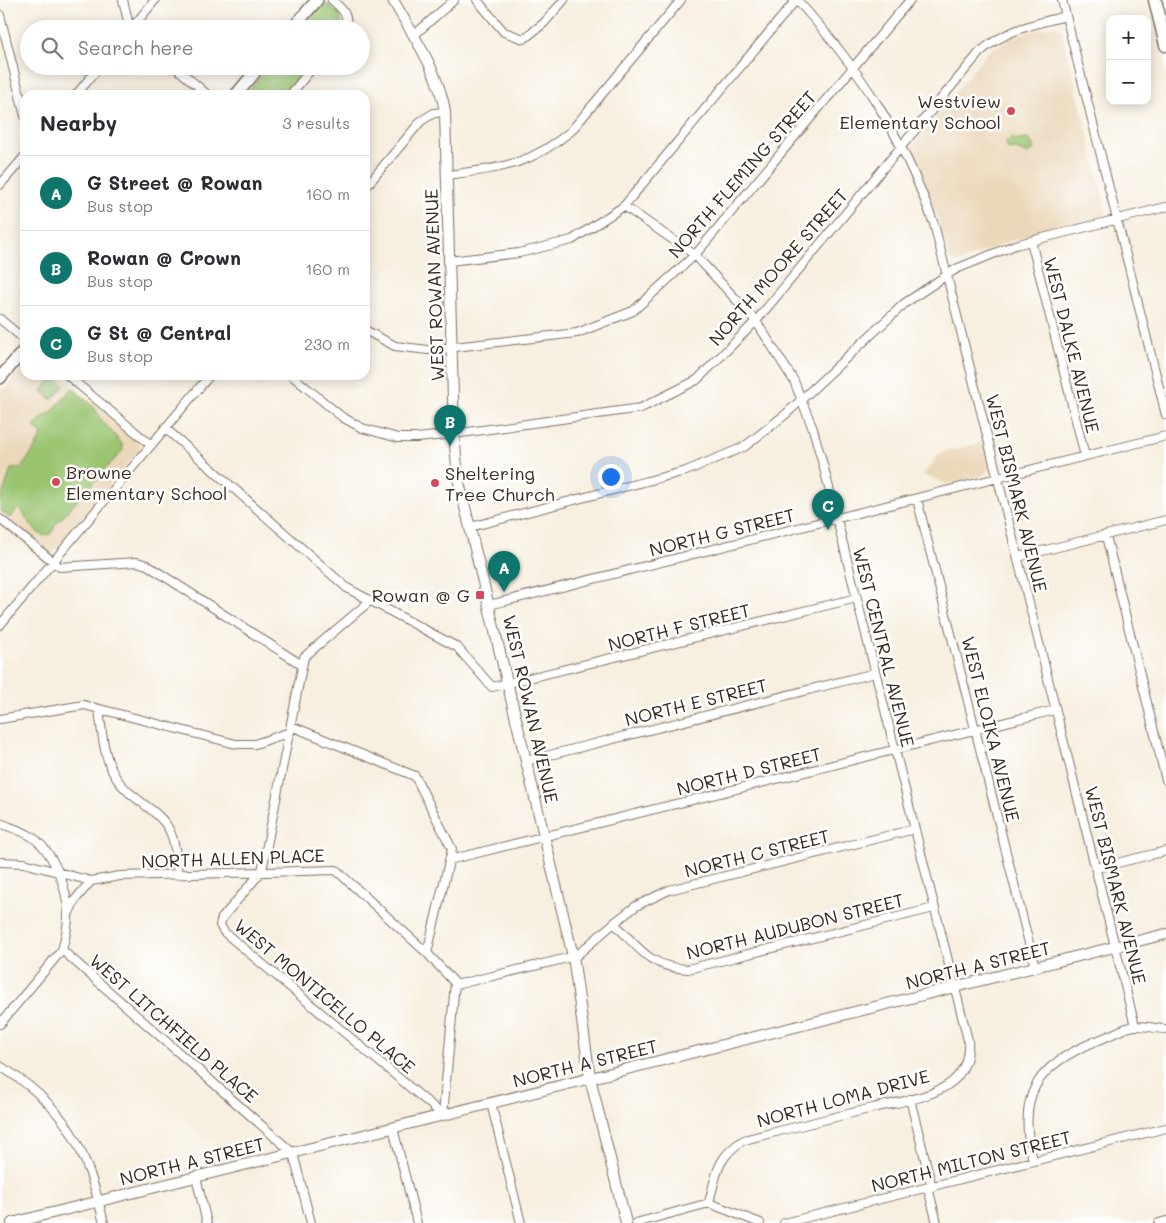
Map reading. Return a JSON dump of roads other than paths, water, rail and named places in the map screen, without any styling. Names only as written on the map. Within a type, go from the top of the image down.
[{"type":"main road","points":[[300,20],[317,0]]},
{"type":"main road","points":[[1155,0],[1166,45]]},
{"type":"main road","points":[[240,90],[253,75]]},
{"type":"main road","points":[[0,378],[20,354]]},
{"type":"street","points":[[123,0],[128,20]]},
{"type":"street","points":[[138,20],[155,0]]},
{"type":"street","points":[[332,0],[346,14],[347,20]]},
{"type":"street","name":"WEST ROWAN AVENUE","points":[[393,0],[438,80],[445,112],[454,434],[458,478],[573,956],[590,1078],[626,1223]]},
{"type":"street","points":[[413,36],[454,0]]},
{"type":"street","points":[[477,0],[504,32],[524,39],[544,23],[564,0]]},
{"type":"street","points":[[447,175],[502,168],[520,163],[555,144],[571,131],[681,0]]},
{"type":"street","points":[[449,261],[519,254],[572,240],[624,206],[796,0]]},
{"type":"street","name":"WEST BISMARK AVENUE","points":[[796,0],[854,67],[902,146],[934,224],[1055,710],[1097,868],[1135,1026]]},
{"type":"street","name":"NORTH FLEMING STREET","points":[[370,333],[380,339],[412,350],[452,348],[577,334],[634,312],[694,255],[910,0]]},
{"type":"street","points":[[1062,0],[1166,415]]},
{"type":"street","points":[[0,15],[20,96]]},
{"type":"street","name":"NORTH MOORE STREET","points":[[297,380],[342,417],[362,428],[398,438],[454,434],[641,408],[696,380],[756,320],[980,52],[993,41],[1019,28],[1066,16]]},
{"type":"street","points":[[80,90],[93,75]]},
{"type":"street","points":[[185,75],[202,90]]},
{"type":"street","points":[[294,90],[307,75]]},
{"type":"street","points":[[370,182],[421,121],[434,113],[445,112]]},
{"type":"street","points":[[0,185],[20,162]]},
{"type":"street","name":"WEST CENTRAL AVENUE","points":[[624,206],[694,255],[756,320],[794,381],[813,429],[837,519],[954,988]]},
{"type":"street","points":[[470,527],[686,472],[744,447],[786,414],[905,303],[948,275],[974,261],[1031,241],[1166,207]]},
{"type":"street","name":"WEST DALKE AVENUE","points":[[1031,241],[1085,456]]},
{"type":"street","points":[[0,319],[20,336]]},
{"type":"street","points":[[72,380],[151,445]]},
{"type":"street","points":[[0,626],[206,380]]},
{"type":"street","points":[[0,519],[52,563],[69,568],[142,563],[302,665],[306,654],[370,601],[347,588],[165,428]]},
{"type":"street","name":"NORTH G STREET","points":[[489,605],[1166,436]]},
{"type":"street","name":"WEST ELOIKA AVENUE","points":[[917,498],[1035,967]]},
{"type":"street","points":[[1018,557],[1166,520]]},
{"type":"street","points":[[1106,536],[1166,780]]},
{"type":"street","name":"NORTH F STREET","points":[[370,601],[457,647],[488,685],[495,687],[857,598]]},
{"type":"street","name":"WEST MONTICELLO PLACE","points":[[302,665],[262,871],[222,918],[221,929],[443,1115]]},
{"type":"street","name":"NORTH E STREET","points":[[526,761],[875,673]]},
{"type":"street","points":[[0,719],[74,706],[99,709],[236,744],[255,744],[290,729],[414,774],[451,847],[427,953]]},
{"type":"street","points":[[99,709],[104,747],[114,775],[131,797],[167,825],[174,844],[178,875]]},
{"type":"street","name":"NORTH D STREET","points":[[449,860],[1055,710]]},
{"type":"street","points":[[0,823],[29,835],[41,845],[58,872],[66,897],[68,915]]},
{"type":"street","name":"NORTH C STREET","points":[[614,923],[636,906],[669,890],[915,829]]},
{"type":"street","points":[[1097,868],[1166,851]]},
{"type":"street","name":"NORTH ALLEN PLACE","points":[[0,862],[24,863],[91,881],[120,876],[336,870],[427,953],[455,984]]},
{"type":"street","points":[[0,1024],[62,950],[68,915],[75,900],[91,881]]},
{"type":"street","name":"NORTH AUDUBON STREET","points":[[614,923],[653,962],[669,969],[688,969],[934,908]]},
{"type":"street","points":[[443,1115],[455,984],[573,956],[578,954],[614,923]]},
{"type":"street","name":"NORTH A STREET","points":[[12,1223],[1166,934]]},
{"type":"street","name":"WEST LITCHFIELD PLACE","points":[[62,950],[293,1153]]},
{"type":"street","name":"NORTH LOMA DRIVE","points":[[709,1203],[719,1163],[727,1153],[744,1140],[910,1099],[947,1086],[964,1066],[968,1052],[968,1040],[954,988]]},
{"type":"street","points":[[1033,1161],[1026,1133],[1027,1110],[1032,1093],[1046,1072],[1062,1058],[1079,1048],[1135,1026],[1166,1029]]},
{"type":"street","points":[[0,1066],[33,1088],[57,1111],[83,1152],[104,1223]]},
{"type":"street","points":[[910,1099],[937,1223]]},
{"type":"street","points":[[491,1103],[521,1223]]},
{"type":"street","points":[[393,1128],[417,1223]]},
{"type":"street","name":"NORTH MILTON STREET","points":[[784,1223],[1166,1128]]},
{"type":"street","points":[[293,1153],[311,1223]]},
{"type":"street","points":[[196,1177],[207,1223]]},
{"type":"street","points":[[636,1223],[709,1203],[760,1223]]},
{"type":"street","points":[[1159,1223],[1166,1221]]},
{"type":"place","name":"Westview Elementary School","points":[[1011,111]]},
{"type":"place","name":"Rowan @ Crown","points":[[450,446]]},
{"type":"place","name":"Browne Elementary School","points":[[56,482]]},
{"type":"place","name":"Sheltering Tree Church","points":[[435,483]]},
{"type":"place","name":"G St @ Central","points":[[828,530]]},
{"type":"place","name":"G Street @ Rowan","points":[[504,592]]},
{"type":"place","name":"Rowan @ G","points":[[480,595]]}]
